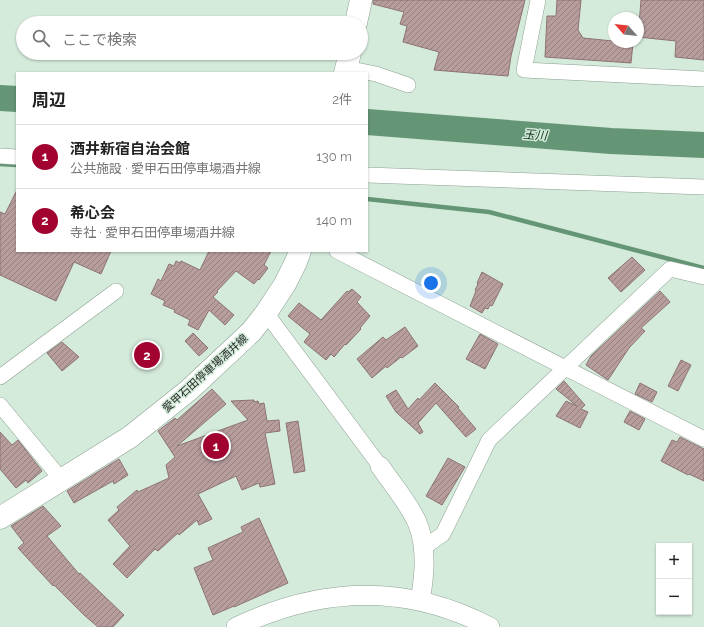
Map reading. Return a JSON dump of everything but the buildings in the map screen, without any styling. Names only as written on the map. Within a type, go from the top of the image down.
[{"type":"main road","points":[[358,16],[361,0]]},
{"type":"main road","name":"愛甲石田停車場酒井線","points":[[0,518],[130,437],[189,390],[251,332],[266,313],[285,284],[300,252]]},
{"type":"street","points":[[538,0],[524,70],[704,79]]},
{"type":"street","points":[[347,65],[408,85]]},
{"type":"street","points":[[0,156],[16,157]]},
{"type":"street","points":[[368,175],[704,187]]},
{"type":"street","points":[[339,252],[704,439]]},
{"type":"street","points":[[423,548],[443,534],[489,440],[670,269],[704,277]]},
{"type":"street","points":[[0,377],[116,291]]},
{"type":"street","points":[[266,313],[380,466],[410,509],[421,535],[423,548],[423,585],[420,600]]},
{"type":"street","points":[[0,405],[61,479]]},
{"type":"street","points":[[236,627],[274,611],[305,602],[334,596],[379,596],[420,600],[463,614],[490,627]]},
{"type":"waterway","name":"玉川","points":[[0,98],[16,99]]},
{"type":"waterway","name":"玉川","points":[[368,122],[611,141],[704,145]]},
{"type":"waterway","points":[[0,164],[16,165]]},
{"type":"waterway","points":[[368,199],[489,212],[704,268]]},
{"type":"place","name":"希心会","points":[[147,355]]},
{"type":"place","name":"酒井新宿自治会館","points":[[216,446]]}]
